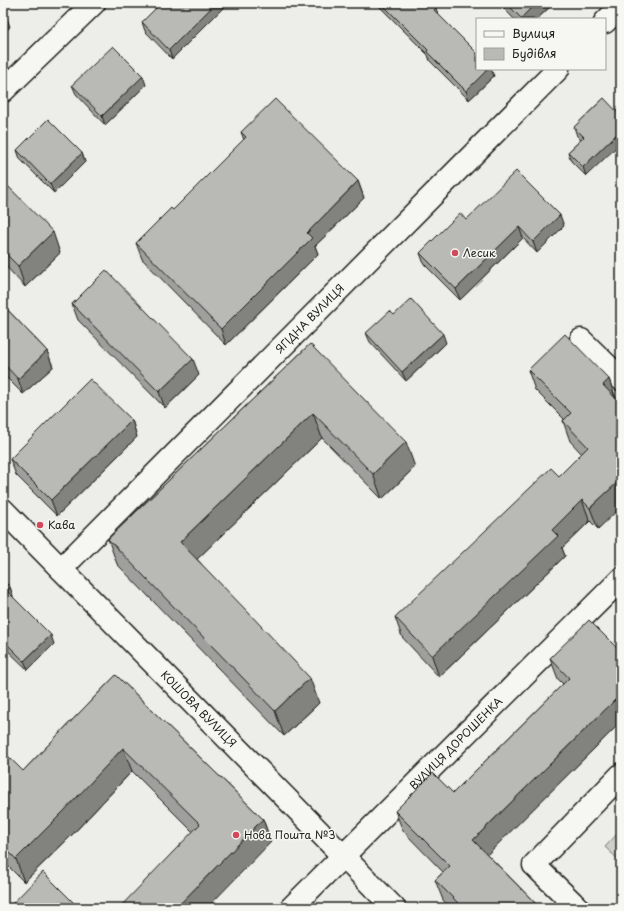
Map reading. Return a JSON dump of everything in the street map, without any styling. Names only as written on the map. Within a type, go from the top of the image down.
[{"type":"street","points":[[3,92],[94,3]]},
{"type":"street","points":[[606,21],[621,6]]},
{"type":"street","name":"ЯГІДНА ВУЛИЦЯ","points":[[61,569],[557,70]]},
{"type":"street","points":[[581,340],[621,379]]},
{"type":"street","name":"КОШОВА ВУЛИЦЯ","points":[[3,510],[394,908]]},
{"type":"street","name":"ВУЛИЦЯ ДОРОШЕНКА","points":[[291,908],[620,582]]},
{"type":"street","points":[[578,908],[534,865],[621,775]]},
{"type":"shaded area","points":[[621,830],[621,862],[605,847]]},
{"type":"building","points":[[155,3],[216,3],[169,50],[142,22],[158,6]]},
{"type":"building","points":[[381,3],[430,3],[436,8],[434,10],[476,52],[476,70],[487,70],[466,91],[427,52],[428,50]]},
{"type":"building","points":[[506,3],[536,3],[521,18]]},
{"type":"building","points":[[3,14],[7,18],[3,21]]},
{"type":"building","points":[[113,46],[143,76],[102,116],[72,85]]},
{"type":"building","points":[[604,98],[621,116],[621,130],[583,167],[568,152],[584,137],[574,127]]},
{"type":"building","points":[[275,99],[358,181],[307,233],[312,238],[221,329],[136,243],[171,208],[173,210],[246,137],[241,132]]},
{"type":"building","points":[[48,119],[82,153],[50,184],[17,150]]},
{"type":"building","points":[[516,171],[560,215],[533,242],[519,227],[456,289],[420,253],[460,213],[466,220]]},
{"type":"building","points":[[3,181],[53,232],[18,266],[3,251]]},
{"type":"building","points":[[106,270],[193,359],[159,392],[72,304]]},
{"type":"building","points":[[411,299],[443,334],[402,372],[366,333],[390,311],[394,315]]},
{"type":"building","points":[[3,305],[47,351],[18,379],[3,363]]},
{"type":"building","points":[[565,334],[609,379],[603,385],[621,404],[621,479],[590,508],[582,500],[552,530],[558,536],[432,656],[395,617],[551,468],[559,476],[588,447],[563,421],[571,413],[528,370]]},
{"type":"building","points":[[310,344],[406,442],[373,474],[313,413],[180,542],[310,678],[275,711],[108,539]]},
{"type":"building","points":[[90,379],[132,420],[51,500],[10,459]]},
{"type":"building","points":[[3,580],[10,587],[7,591],[51,635],[24,661],[3,640]]},
{"type":"building","points":[[589,620],[621,652],[621,704],[616,699],[473,840],[540,908],[463,908],[435,880],[450,866],[395,811],[433,773],[453,793],[569,678],[550,658]]},
{"type":"building","points":[[116,675],[263,819],[176,908],[119,908],[200,824],[123,748],[64,811],[16,859],[3,846],[3,751],[23,771]]},
{"type":"building","points":[[43,872],[79,908],[16,908],[12,904]]},
{"type":"place","name":"Лесик","points":[[455,253]]},
{"type":"place","name":"Кава","points":[[40,525]]},
{"type":"place","name":"Нова Пошта №3","points":[[236,835]]}]
